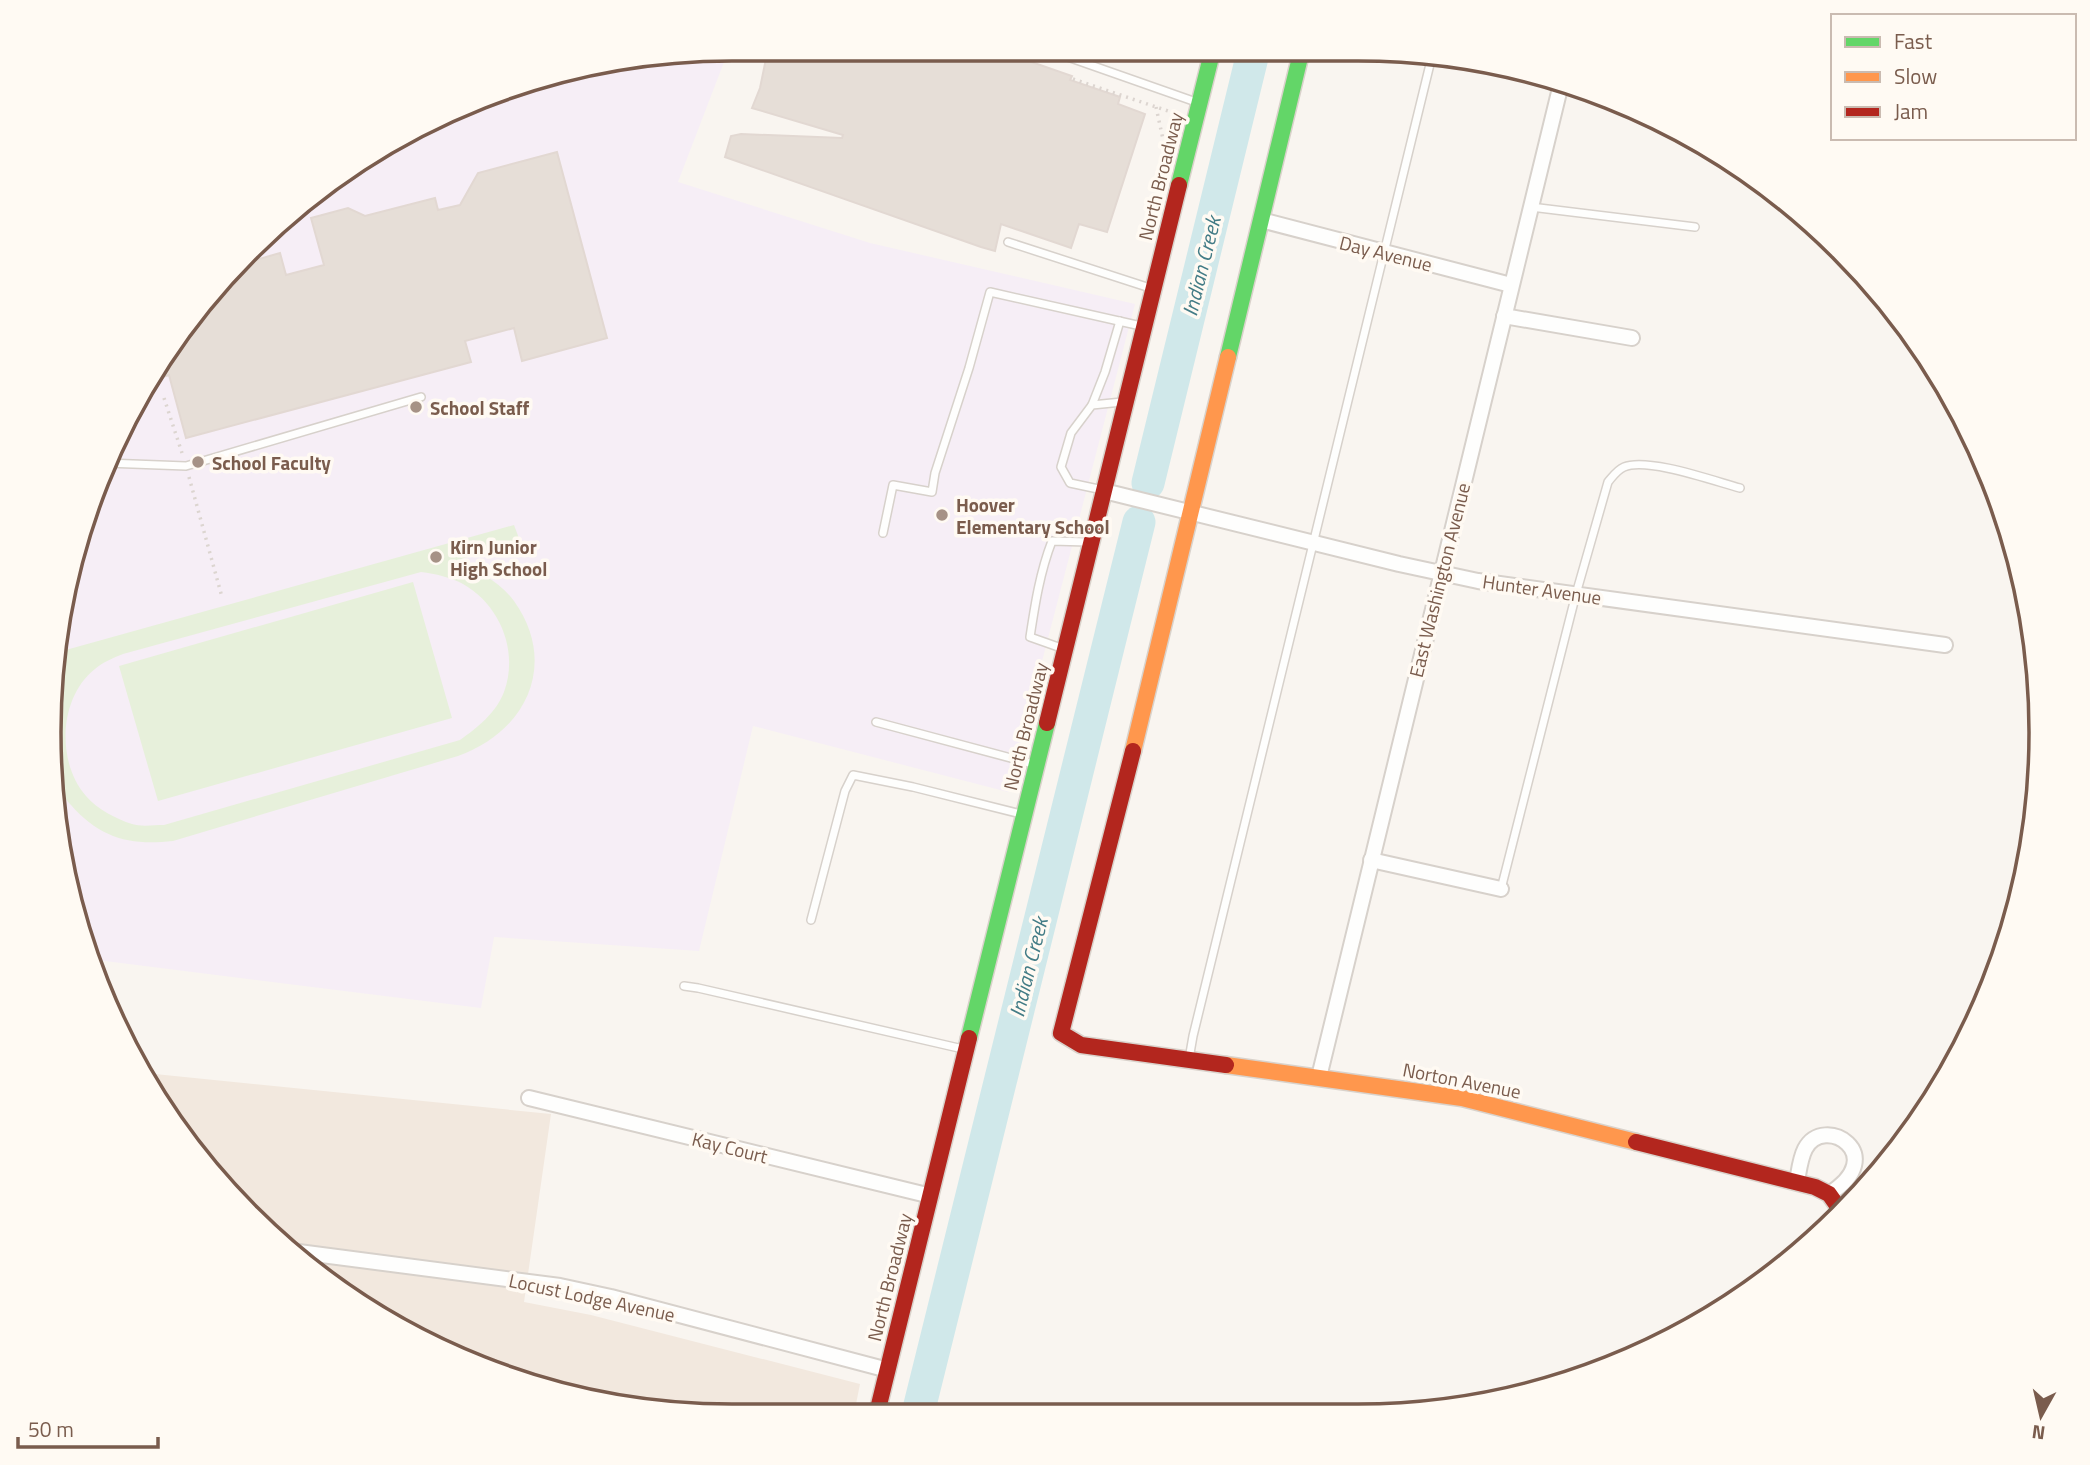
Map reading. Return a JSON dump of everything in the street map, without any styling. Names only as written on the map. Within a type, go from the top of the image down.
[{"type":"street","name":"North Broadway","points":[[879,1404],[1210,61]]},
{"type":"street","points":[[1191,512],[1299,61]]},
{"type":"street","name":"East Washington Avenue","points":[[1319,1077],[1560,93]]},
{"type":"street","name":"Day Avenue","points":[[1261,220],[1511,285]]},
{"type":"street","points":[[1504,316],[1632,338]]},
{"type":"street","name":"Hunter Avenue","points":[[1104,491],[1441,573],[1501,585],[1945,645]]},
{"type":"street","name":"Norton Avenue","points":[[1191,512],[1061,1033],[1081,1045],[1462,1098],[1764,1175],[1797,1181],[1815,1186],[1829,1194]]},
{"type":"street","points":[[1371,860],[1501,889]]},
{"type":"street","name":"Kay Court","points":[[529,1098],[931,1196]]},
{"type":"street","points":[[1797,1181],[1805,1149],[1813,1140],[1833,1135],[1842,1139],[1850,1146],[1855,1166],[1846,1182],[1829,1194],[1835,1203]]},
{"type":"street","name":"Locust Lodge Avenue","points":[[310,1253],[560,1286],[888,1370]]},
{"type":"lane","points":[[1079,61],[1200,103]]},
{"type":"lane","points":[[1189,1059],[1251,793],[1430,66]]},
{"type":"lane","points":[[1531,207],[1695,227]]},
{"type":"lane","points":[[1008,242],[1154,290]]},
{"type":"lane","points":[[883,533],[893,485],[932,492],[935,473],[990,292],[1145,327]]},
{"type":"lane","points":[[1104,491],[1070,483],[1061,467],[1071,433],[1092,405],[1120,321]]},
{"type":"lane","points":[[118,463],[186,466],[421,397]]},
{"type":"lane","points":[[1092,405],[1126,402]]},
{"type":"lane","points":[[1501,889],[1576,594],[1608,482],[1625,466],[1638,464],[1740,488]]},
{"type":"lane","points":[[1065,650],[1030,637],[1043,564],[1052,541],[1092,542]]},
{"type":"lane","points":[[876,722],[1037,765]]},
{"type":"lane","points":[[811,920],[845,791],[853,775],[1025,815]]},
{"type":"lane","points":[[684,986],[967,1050]]},
{"type":"path","points":[[1073,79],[1177,114]]},
{"type":"path","points":[[1156,107],[1167,155]]},
{"type":"path","points":[[164,398],[222,597]]},
{"type":"shaded area","name":"Kirn Junior High School","points":[[724,61],[678,182],[870,243],[1135,304],[1008,792],[753,726],[699,951],[494,937],[481,1008],[102,961],[74,863],[67,820],[61,732],[67,645],[84,559],[112,476],[130,436],[174,360],[228,290],[258,258],[324,200],[360,174],[436,130],[517,97],[602,74],[645,67]]},
{"type":"shaded area","points":[[155,1074],[551,1114],[524,1302],[591,1315],[860,1384],[856,1404],[689,1402],[602,1391],[559,1381],[476,1353],[436,1335],[360,1291],[290,1237],[228,1175],[200,1141]]},
{"type":"green space","points":[[514,525],[520,541],[458,560],[481,573],[508,594],[527,625],[534,648],[534,671],[528,693],[517,713],[502,731],[482,745],[458,756],[173,841],[129,841],[117,837],[93,825],[65,797],[61,732],[67,650]],"holes":[[[421,572],[443,576],[463,584],[487,604],[503,631],[509,661],[501,700],[485,719],[460,740],[164,825],[136,825],[113,816],[90,801],[76,782],[66,748],[68,713],[83,681],[105,662],[123,654]]]},
{"type":"green space","points":[[413,582],[452,718],[158,801],[119,666]]},
{"type":"building","points":[[766,61],[1029,61],[1072,76],[1070,80],[1120,97],[1118,104],[1145,114],[1107,232],[1079,224],[1071,248],[1001,224],[995,251],[725,157],[731,136],[741,134],[842,138],[843,135],[752,108],[760,88]]},
{"type":"building","points":[[557,152],[607,338],[522,361],[514,328],[465,341],[471,362],[186,438],[169,375],[164,377],[200,324],[256,260],[280,253],[286,275],[324,265],[311,218],[348,208],[365,216],[435,198],[438,210],[460,205],[478,173]]},
{"type":"waterway","name":"Indian Creek","points":[[1148,483],[1251,61]]},
{"type":"waterway","name":"Indian Creek","points":[[920,1404],[1139,522]]},
{"type":"traffic: fast","points":[[1179,185],[1210,61]]},
{"type":"traffic: fast","points":[[1228,357],[1299,61]]},
{"type":"traffic: fast","points":[[969,1038],[1047,723]]},
{"type":"traffic: slow","points":[[1133,751],[1228,357]]},
{"type":"traffic: slow","points":[[1226,1065],[1462,1098],[1636,1142]]},
{"type":"traffic: jam","points":[[1047,723],[1179,185]]},
{"type":"traffic: jam","points":[[1133,751],[1061,1033],[1081,1045],[1226,1065]]},
{"type":"traffic: jam","points":[[879,1404],[969,1038]]},
{"type":"traffic: jam","points":[[1636,1142],[1815,1187],[1829,1194],[1836,1203]]},
{"type":"place","name":"School Staff","points":[[416,407]]},
{"type":"place","name":"School Faculty","points":[[198,462]]},
{"type":"place","name":"Hoover Elementary School","points":[[942,515]]},
{"type":"place","name":"Kirn Junior High School","points":[[436,557]]}]
